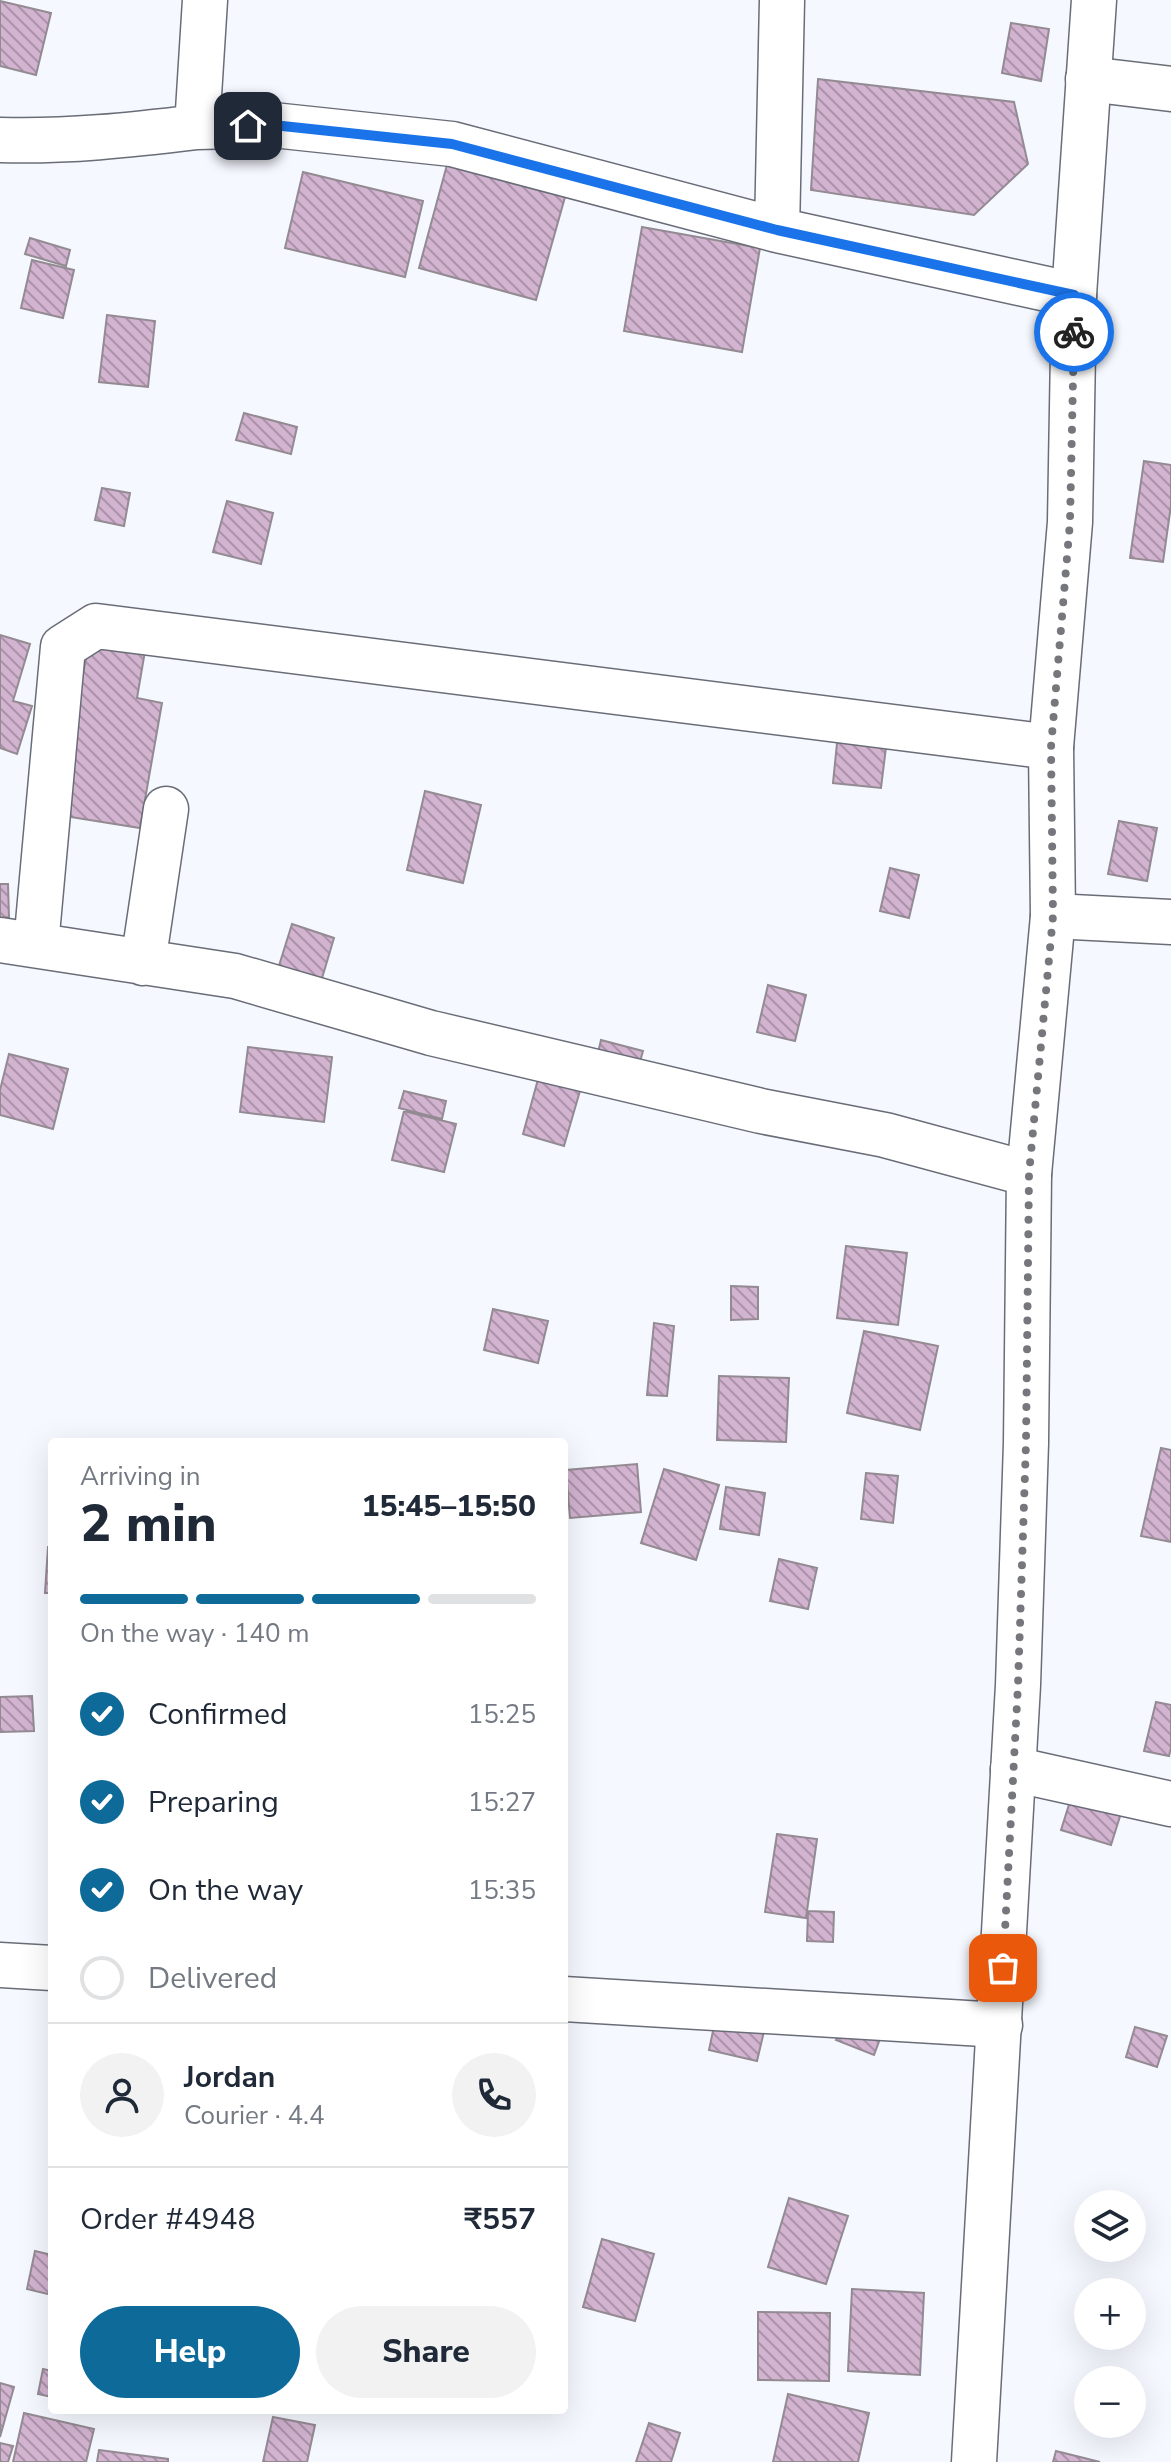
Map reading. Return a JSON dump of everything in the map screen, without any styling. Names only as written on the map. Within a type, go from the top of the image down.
[{"type":"street","points":[[197,127],[205,0]]},
{"type":"street","points":[[777,230],[782,0]]},
{"type":"street","points":[[974,2462],[1013,1769],[1025,1458],[1029,1174],[1053,916],[1051,747],[1070,522],[1074,295],[1094,0]]},
{"type":"street","points":[[1088,79],[1171,89]]},
{"type":"street","points":[[0,140],[39,141],[197,127],[273,125],[452,144],[777,230],[1074,295]]},
{"type":"street","points":[[1029,1174],[885,1135],[761,1111],[431,1033],[235,976],[18,943],[63,647],[96,626],[1051,747]]},
{"type":"street","points":[[143,963],[166,809]]},
{"type":"street","points":[[1053,916],[1171,922]]},
{"type":"street","points":[[1013,1769],[1171,1804]]},
{"type":"street","points":[[0,1965],[48,1968]]},
{"type":"street","points":[[568,1999],[1000,2025]]},
{"type":"building","points":[[0,1],[51,13],[36,75],[0,66]]},
{"type":"building","points":[[1011,23],[1049,29],[1041,81],[1002,73]]},
{"type":"building","points":[[818,79],[1014,102],[1028,164],[974,215],[811,190]]},
{"type":"building","points":[[451,150],[569,183],[536,300],[419,268]]},
{"type":"building","points":[[303,172],[423,201],[405,277],[285,248]]},
{"type":"building","points":[[642,227],[760,248],[742,352],[624,331]]},
{"type":"building","points":[[30,238],[70,250],[66,266],[25,254]]},
{"type":"building","points":[[32,260],[74,270],[63,318],[21,308]]},
{"type":"building","points":[[107,315],[155,321],[148,387],[99,382]]},
{"type":"building","points":[[244,413],[297,427],[291,454],[236,440]]},
{"type":"building","points":[[1144,461],[1171,465],[1171,505],[1163,562],[1130,558]]},
{"type":"building","points":[[102,488],[130,493],[124,526],[95,520]]},
{"type":"building","points":[[227,501],[273,513],[261,564],[213,552]]},
{"type":"building","points":[[0,635],[30,644],[13,701],[32,706],[17,754],[0,748]]},
{"type":"building","points":[[89,641],[145,651],[137,698],[162,703],[140,828],[58,815]]},
{"type":"building","points":[[838,733],[887,739],[881,788],[833,783]]},
{"type":"building","points":[[425,791],[481,805],[463,883],[407,870]]},
{"type":"building","points":[[1119,821],[1157,828],[1147,881],[1108,874]]},
{"type":"building","points":[[890,868],[919,875],[909,918],[880,911]]},
{"type":"building","points":[[0,884],[8,884],[9,917],[0,918]]},
{"type":"building","points":[[292,924],[334,938],[320,985],[277,972]]},
{"type":"building","points":[[768,985],[806,995],[795,1041],[757,1032]]},
{"type":"building","points":[[601,1040],[643,1051],[637,1072],[596,1061]]},
{"type":"building","points":[[248,1047],[332,1057],[324,1122],[240,1112]]},
{"type":"building","points":[[9,1054],[68,1069],[53,1129],[0,1115],[0,1090]]},
{"type":"building","points":[[540,1072],[582,1084],[564,1146],[523,1134]]},
{"type":"building","points":[[404,1091],[446,1101],[442,1119],[399,1108]]},
{"type":"building","points":[[404,1111],[456,1124],[444,1172],[392,1160]]},
{"type":"building","points":[[846,1246],[907,1253],[898,1325],[837,1318]]},
{"type":"building","points":[[731,1286],[758,1287],[758,1319],[731,1320]]},
{"type":"building","points":[[493,1309],[548,1321],[538,1363],[484,1350]]},
{"type":"building","points":[[654,1323],[674,1326],[667,1396],[647,1395]]},
{"type":"building","points":[[864,1331],[938,1346],[920,1430],[847,1413]]},
{"type":"building","points":[[719,1376],[789,1378],[786,1442],[717,1440]]},
{"type":"building","points":[[1161,1448],[1171,1450],[1171,1542],[1141,1536]]},
{"type":"building","points":[[637,1464],[641,1512],[570,1518],[568,1470]]},
{"type":"building","points":[[664,1469],[719,1485],[696,1560],[641,1543]]},
{"type":"building","points":[[866,1473],[898,1476],[893,1523],[861,1519]]},
{"type":"building","points":[[726,1487],[765,1493],[759,1535],[720,1529]]},
{"type":"building","points":[[48,1547],[48,1593],[45,1593]]},
{"type":"building","points":[[779,1559],[817,1568],[808,1609],[770,1601]]},
{"type":"building","points":[[32,1696],[34,1731],[0,1732],[0,1697]]},
{"type":"building","points":[[1156,1702],[1171,1705],[1169,1756],[1144,1751]]},
{"type":"building","points":[[1072,1795],[1122,1810],[1111,1845],[1061,1830]]},
{"type":"building","points":[[777,1834],[817,1839],[806,1918],[765,1912]]},
{"type":"building","points":[[808,1911],[834,1912],[833,1942],[807,1941]]},
{"type":"building","points":[[717,2012],[766,2023],[757,2061],[709,2050]]},
{"type":"building","points":[[844,2022],[881,2036],[874,2055],[836,2040]]},
{"type":"building","points":[[1135,2027],[1167,2036],[1157,2067],[1126,2057]]},
{"type":"building","points":[[789,2198],[848,2216],[826,2284],[768,2267]]},
{"type":"building","points":[[602,2239],[654,2254],[635,2321],[583,2307]]},
{"type":"building","points":[[35,2251],[48,2254],[48,2294],[27,2289]]},
{"type":"building","points":[[852,2289],[924,2293],[920,2375],[848,2371]]},
{"type":"building","points":[[758,2312],[830,2313],[829,2381],[758,2380]]},
{"type":"building","points":[[43,2369],[48,2370],[48,2396],[38,2394]]},
{"type":"building","points":[[0,2383],[14,2387],[0,2437]]},
{"type":"building","points":[[788,2394],[869,2413],[858,2462],[773,2462]]},
{"type":"building","points":[[24,2413],[94,2429],[86,2462],[13,2462]]},
{"type":"building","points":[[273,2417],[315,2425],[307,2462],[263,2462]]},
{"type":"building","points":[[649,2423],[680,2433],[671,2462],[636,2462]]},
{"type":"building","points":[[0,2443],[13,2446],[8,2462],[0,2462]]},
{"type":"building","points":[[99,2450],[168,2459],[168,2462],[97,2462]]},
{"type":"building","points":[[1056,2451],[1100,2462],[1053,2462]]},
{"type":"way so far","points":[[1003,1968],[1018,1685],[1026,1443],[1029,1174],[1053,916],[1051,747],[1070,522],[1074,332]]},
{"type":"route","points":[[248,126],[273,125],[452,144],[777,230],[1074,295],[1074,332]]}]
